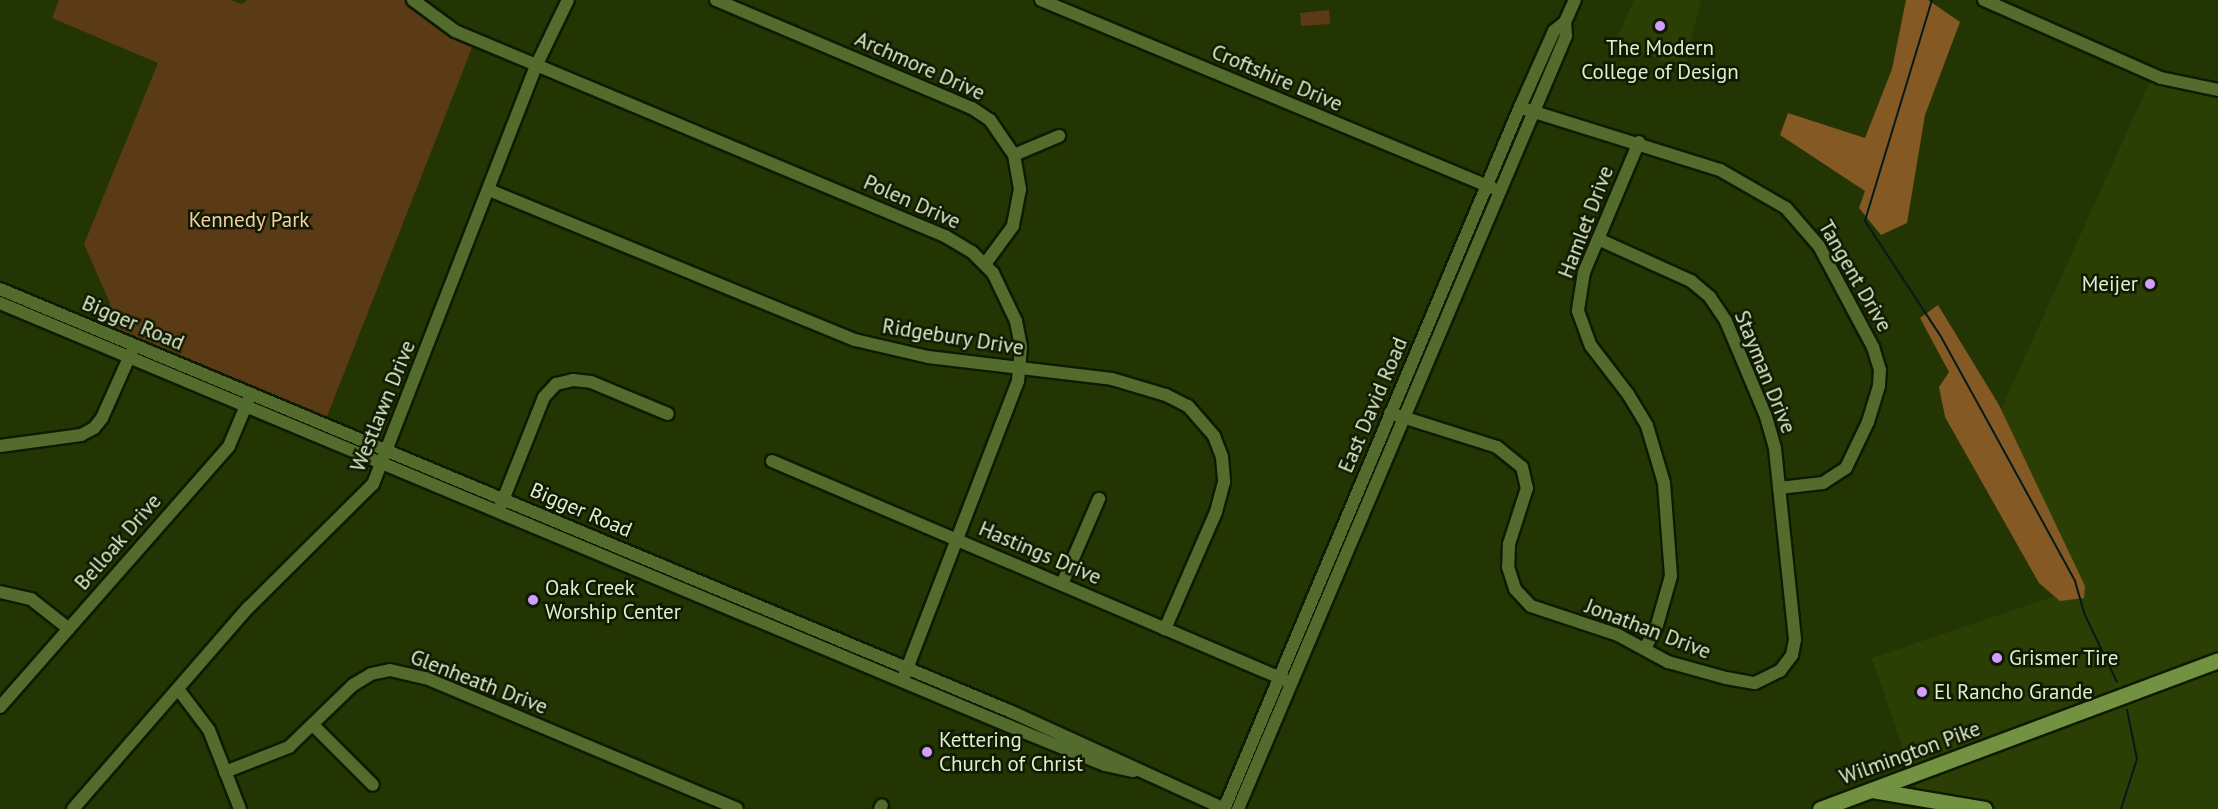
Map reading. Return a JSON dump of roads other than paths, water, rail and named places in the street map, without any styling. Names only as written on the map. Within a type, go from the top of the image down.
[{"type":"main road","name":"Wilmington Pike","points":[[1820,809],[2218,660]]},
{"type":"main road","points":[[1871,790],[1905,802],[1984,809]]},
{"type":"street","name":"Polen Drive","points":[[413,0],[455,31],[945,236],[985,264],[1002,286],[1016,321],[1020,367],[1011,403],[905,675]]},
{"type":"street","points":[[537,64],[555,19],[568,0]]},
{"type":"street","name":"Archmore Drive","points":[[716,0],[972,108],[990,120],[1014,155],[1020,178],[1017,215],[1006,239],[985,264]]},
{"type":"street","name":"Croftshire Drive","points":[[1041,0],[1499,190]]},
{"type":"street","name":"East David Road","points":[[1225,809],[1486,185],[1554,31],[1565,22],[1575,0]]},
{"type":"street","points":[[1984,0],[2161,78],[2218,90]]},
{"type":"street","name":"East David Road","points":[[1238,809],[1532,111],[1566,36],[1565,22]]},
{"type":"street","name":"Westlawn Drive","points":[[73,809],[248,608],[365,496],[384,457],[537,64]]},
{"type":"street","name":"Tangent Drive","points":[[1520,107],[1639,142],[1720,170],[1797,217],[1819,246],[1873,347],[1880,370],[1879,387],[1849,464],[1823,483],[1779,488]]},
{"type":"street","points":[[1014,155],[1059,136]]},
{"type":"street","name":"Hamlet Drive","points":[[1639,142],[1580,285],[1580,321],[1591,346],[1642,417],[1664,483],[1671,576],[1658,625],[1645,650]]},
{"type":"street","name":"Ridgebury Drive","points":[[489,190],[848,338],[928,357],[1106,378],[1166,395],[1197,413],[1214,436],[1222,457],[1223,490],[1165,629]]},
{"type":"street","name":"Stayman Drive","points":[[1598,239],[1691,280],[1721,311],[1765,414],[1775,448],[1795,632],[1788,661]]},
{"type":"street","name":"Bigger Road","points":[[0,289],[135,344],[248,400]]},
{"type":"street","name":"Bigger Road","points":[[0,303],[129,357],[248,400],[384,457],[499,512],[905,675]]},
{"type":"street","points":[[0,446],[81,435],[94,428],[102,418],[135,344]]},
{"type":"street","points":[[499,512],[543,397],[556,384],[573,380],[591,382],[668,414]]},
{"type":"street","name":"Belloak Drive","points":[[0,707],[229,446],[248,400]]},
{"type":"street","name":"Jonathan Drive","points":[[1390,414],[1497,447],[1522,467],[1527,488],[1509,544],[1508,567],[1515,589],[1526,602],[1551,615],[1618,635],[1668,662],[1746,683],[1766,679],[1788,661]]},
{"type":"street","name":"Bigger Road","points":[[384,457],[503,499],[1105,765],[1144,774],[1225,809]]},
{"type":"street","name":"Hastings Drive","points":[[772,461],[1292,682]]},
{"type":"street","points":[[1062,584],[1099,499]]},
{"type":"street","points":[[0,592],[32,599],[69,629]]},
{"type":"street","name":"Glenheath Drive","points":[[225,772],[289,747],[362,679],[380,671],[404,672],[737,809]]},
{"type":"street","points":[[178,689],[200,715],[240,809]]},
{"type":"street","points":[[314,726],[373,785]]},
{"type":"waterway","points":[[1932,0],[1865,221],[1940,335],[2075,581],[2085,615],[2117,682]]},
{"type":"waterway","points":[[2121,809],[2137,759],[2127,710]]},
{"type":"place","name":"The Modern College of Design","points":[[1660,26]]},
{"type":"place","name":"Meijer","points":[[2150,284]]},
{"type":"place","name":"Oak Creek Worship Center","points":[[533,600]]},
{"type":"place","name":"Grismer Tire","points":[[1997,658]]},
{"type":"place","name":"El Rancho Grande","points":[[1922,692]]},
{"type":"place","name":"Kettering Church of Christ","points":[[927,752]]},
{"type":"park label","name":"Kennedy Park","points":[[249,220]]}]
